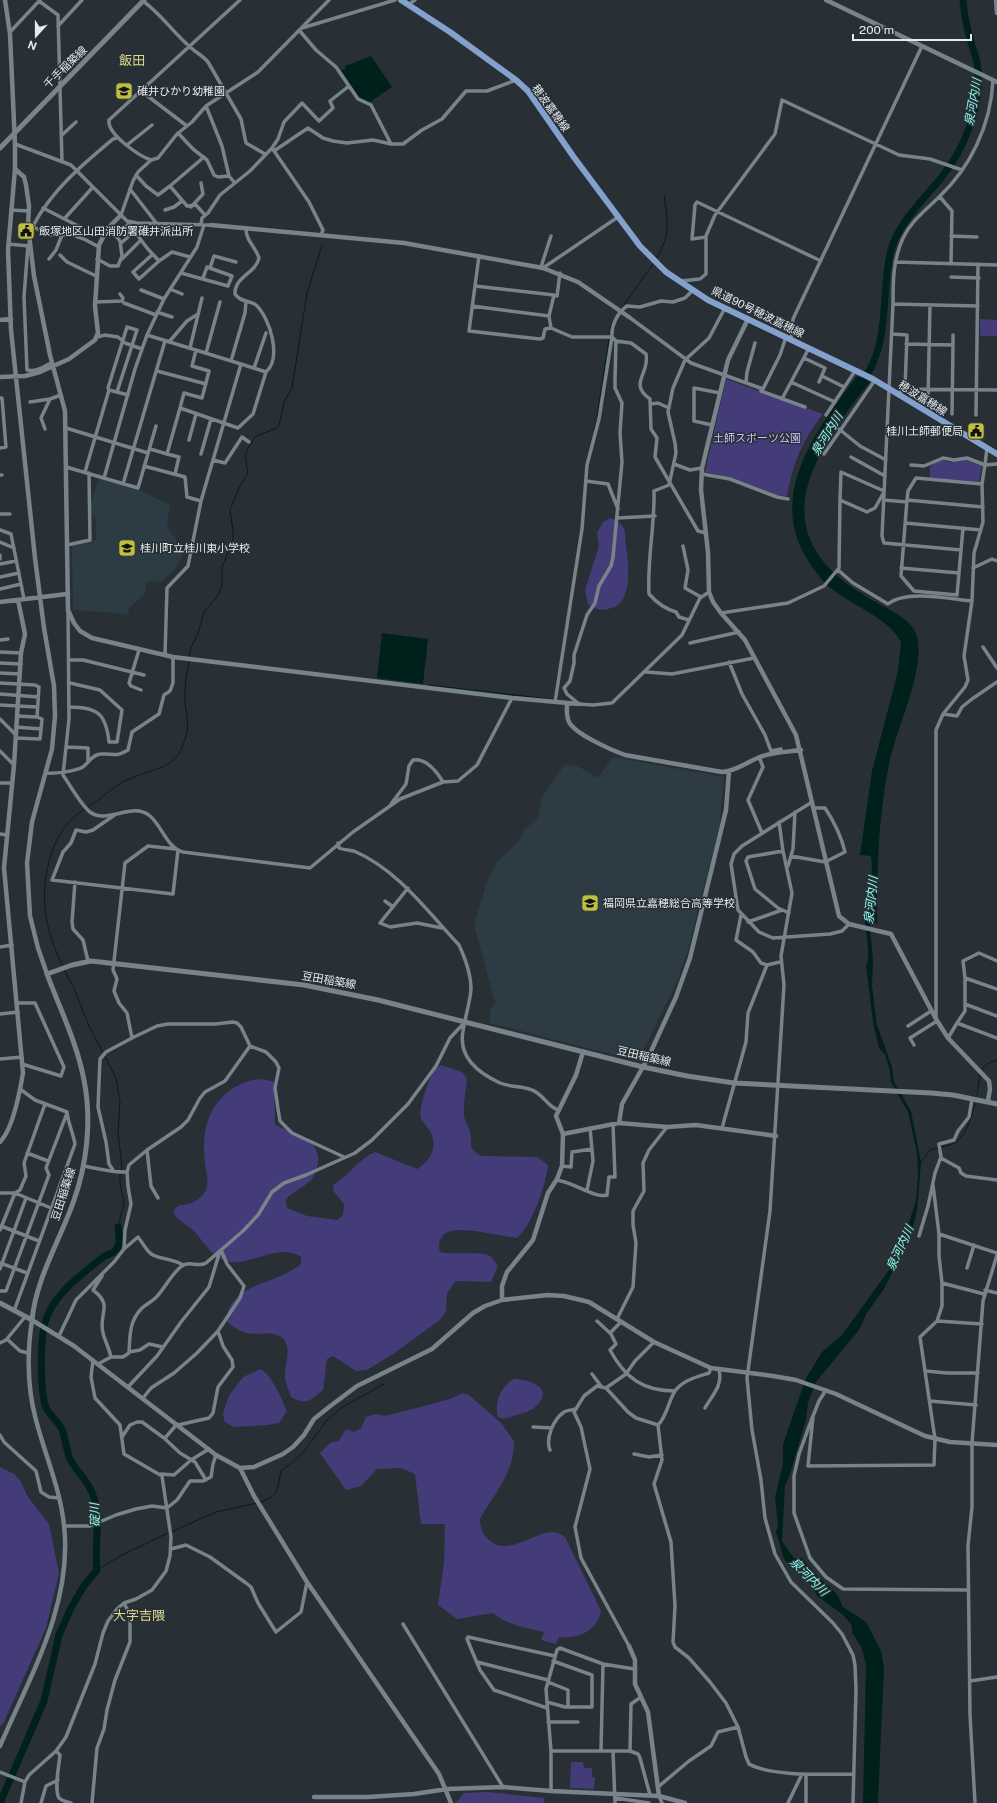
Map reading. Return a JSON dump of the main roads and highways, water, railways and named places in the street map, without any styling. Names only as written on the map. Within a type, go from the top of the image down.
[{"type":"main road","name":"千手稲築線","points":[[0,148],[59,86],[91,57],[144,0]]},
{"type":"main road","name":"穂波嘉穂線","points":[[401,0],[409,4],[516,80],[536,101],[573,156],[640,246],[654,260]]},
{"type":"main road","name":"県道90号穂波嘉穂線","points":[[654,260],[692,291],[857,371]]},
{"type":"main road","name":"穂波嘉穂線","points":[[857,371],[898,393],[997,454]]},
{"type":"main road","name":"豆田稲築線","points":[[0,1303],[32,1320],[40,1282],[73,1202],[83,1166],[87,1126],[84,1080],[71,1037],[47,974],[87,961],[339,991],[642,1067],[687,1076],[734,1083],[889,1092],[914,1092],[988,1101],[997,1104]]},
{"type":"water","points":[[371,56],[392,87],[370,102],[359,97],[341,70],[346,69],[345,66]]},
{"type":"water","points":[[857,376],[870,382],[847,412],[828,441],[813,470],[805,498],[806,525],[816,551],[838,577],[874,601],[901,616],[912,627],[916,633],[918,641],[917,670],[892,750],[882,804],[877,885],[877,925],[870,911],[869,914],[873,960],[872,986],[877,1025],[892,1067],[894,1082],[911,1111],[921,1163],[917,1211],[911,1234],[884,1289],[867,1313],[859,1330],[816,1382],[808,1403],[806,1420],[789,1477],[785,1485],[782,1541],[793,1557],[799,1561],[801,1557],[818,1577],[837,1594],[843,1607],[866,1622],[881,1651],[884,1668],[878,1803],[863,1803],[866,1664],[861,1647],[852,1632],[852,1626],[842,1614],[817,1596],[813,1586],[784,1559],[776,1532],[778,1525],[775,1497],[783,1464],[783,1444],[806,1378],[822,1352],[842,1335],[889,1270],[902,1245],[916,1200],[918,1174],[917,1153],[908,1112],[891,1082],[890,1071],[885,1054],[879,1048],[873,1022],[866,966],[868,950],[865,923],[872,865],[871,856],[860,855],[872,771],[898,671],[901,642],[889,627],[872,614],[837,593],[820,578],[807,559],[796,534],[792,510],[795,486],[802,462],[827,417]]},
{"type":"water","points":[[382,633],[428,639],[423,684],[377,678]]},
{"type":"waterway","name":"泉河内川","points":[[858,387],[866,377],[879,345],[882,332],[888,263],[895,240],[912,212],[950,167],[964,140],[974,112],[977,97],[978,68],[967,26],[963,0]]},
{"type":"waterway","points":[[657,258],[665,241],[667,227],[667,213],[664,195]]},
{"type":"waterway","points":[[189,658],[190,650],[198,633],[204,612],[217,597],[222,586],[222,567],[233,540],[230,510],[239,488],[248,473],[245,455],[256,436],[277,428],[284,402],[292,388],[307,293],[322,245]]},
{"type":"waterway","points":[[621,309],[653,264]]},
{"type":"waterway","points":[[610,334],[610,327],[615,318]]},
{"type":"waterway","points":[[597,417],[609,339]]},
{"type":"waterway","points":[[594,430],[597,420]]},
{"type":"waterway","points":[[88,807],[123,782],[163,767],[178,755],[187,731],[185,696],[189,661]]},
{"type":"waterway","points":[[554,699],[558,673]]},
{"type":"waterway","points":[[429,685],[550,699]]},
{"type":"waterway","points":[[63,967],[48,926],[45,912],[45,884],[47,870],[56,841],[68,823],[85,809]]},
{"type":"waterway","points":[[64,970],[73,986],[89,1026],[116,1078],[120,1102],[118,1134],[122,1166],[121,1171]]},
{"type":"waterway","points":[[982,1070],[990,1062],[997,1060]]},
{"type":"waterway","points":[[977,1095],[980,1075]]},
{"type":"waterway","points":[[941,1147],[954,1143],[960,1139],[971,1119],[975,1104]]},
{"type":"waterway","points":[[921,1162],[930,1150],[938,1148]]},
{"type":"waterway","points":[[118,1227],[124,1203],[120,1183],[120,1174]]},
{"type":"waterway","name":"碇川","points":[[0,1803],[44,1701],[59,1635],[71,1608],[83,1587],[97,1570],[97,1515],[94,1498],[90,1487],[70,1459],[62,1430],[46,1408],[44,1400],[41,1366],[43,1331],[54,1303],[68,1286],[102,1258],[116,1250],[119,1240],[118,1227]]},
{"type":"waterway","points":[[260,1502],[266,1500],[274,1494],[278,1487],[281,1471],[302,1454],[327,1420],[341,1408],[384,1384]]},
{"type":"waterway","points":[[171,1532],[216,1512],[257,1503]]},
{"type":"waterway","points":[[97,1570],[120,1556],[168,1533]]},
{"type":"place","name":"碓井ひかり幼稚園","points":[[124,91]]},
{"type":"place","name":"飯塚地区山田消防署碓井派出所","points":[[26,231]]},
{"type":"place","name":"桂川土師郵便局","points":[[976,431]]},
{"type":"place","name":"桂川町立桂川東小学校","points":[[127,548]]},
{"type":"place","name":"福岡県立嘉穂総合高等学校","points":[[590,903]]},
{"type":"district","name":"飯田","points":[[132,60]]},
{"type":"district","name":"大字吉隈","points":[[139,1615]]},
{"type":"park label","name":"土師スポーツ公園","points":[[757,438]]}]
